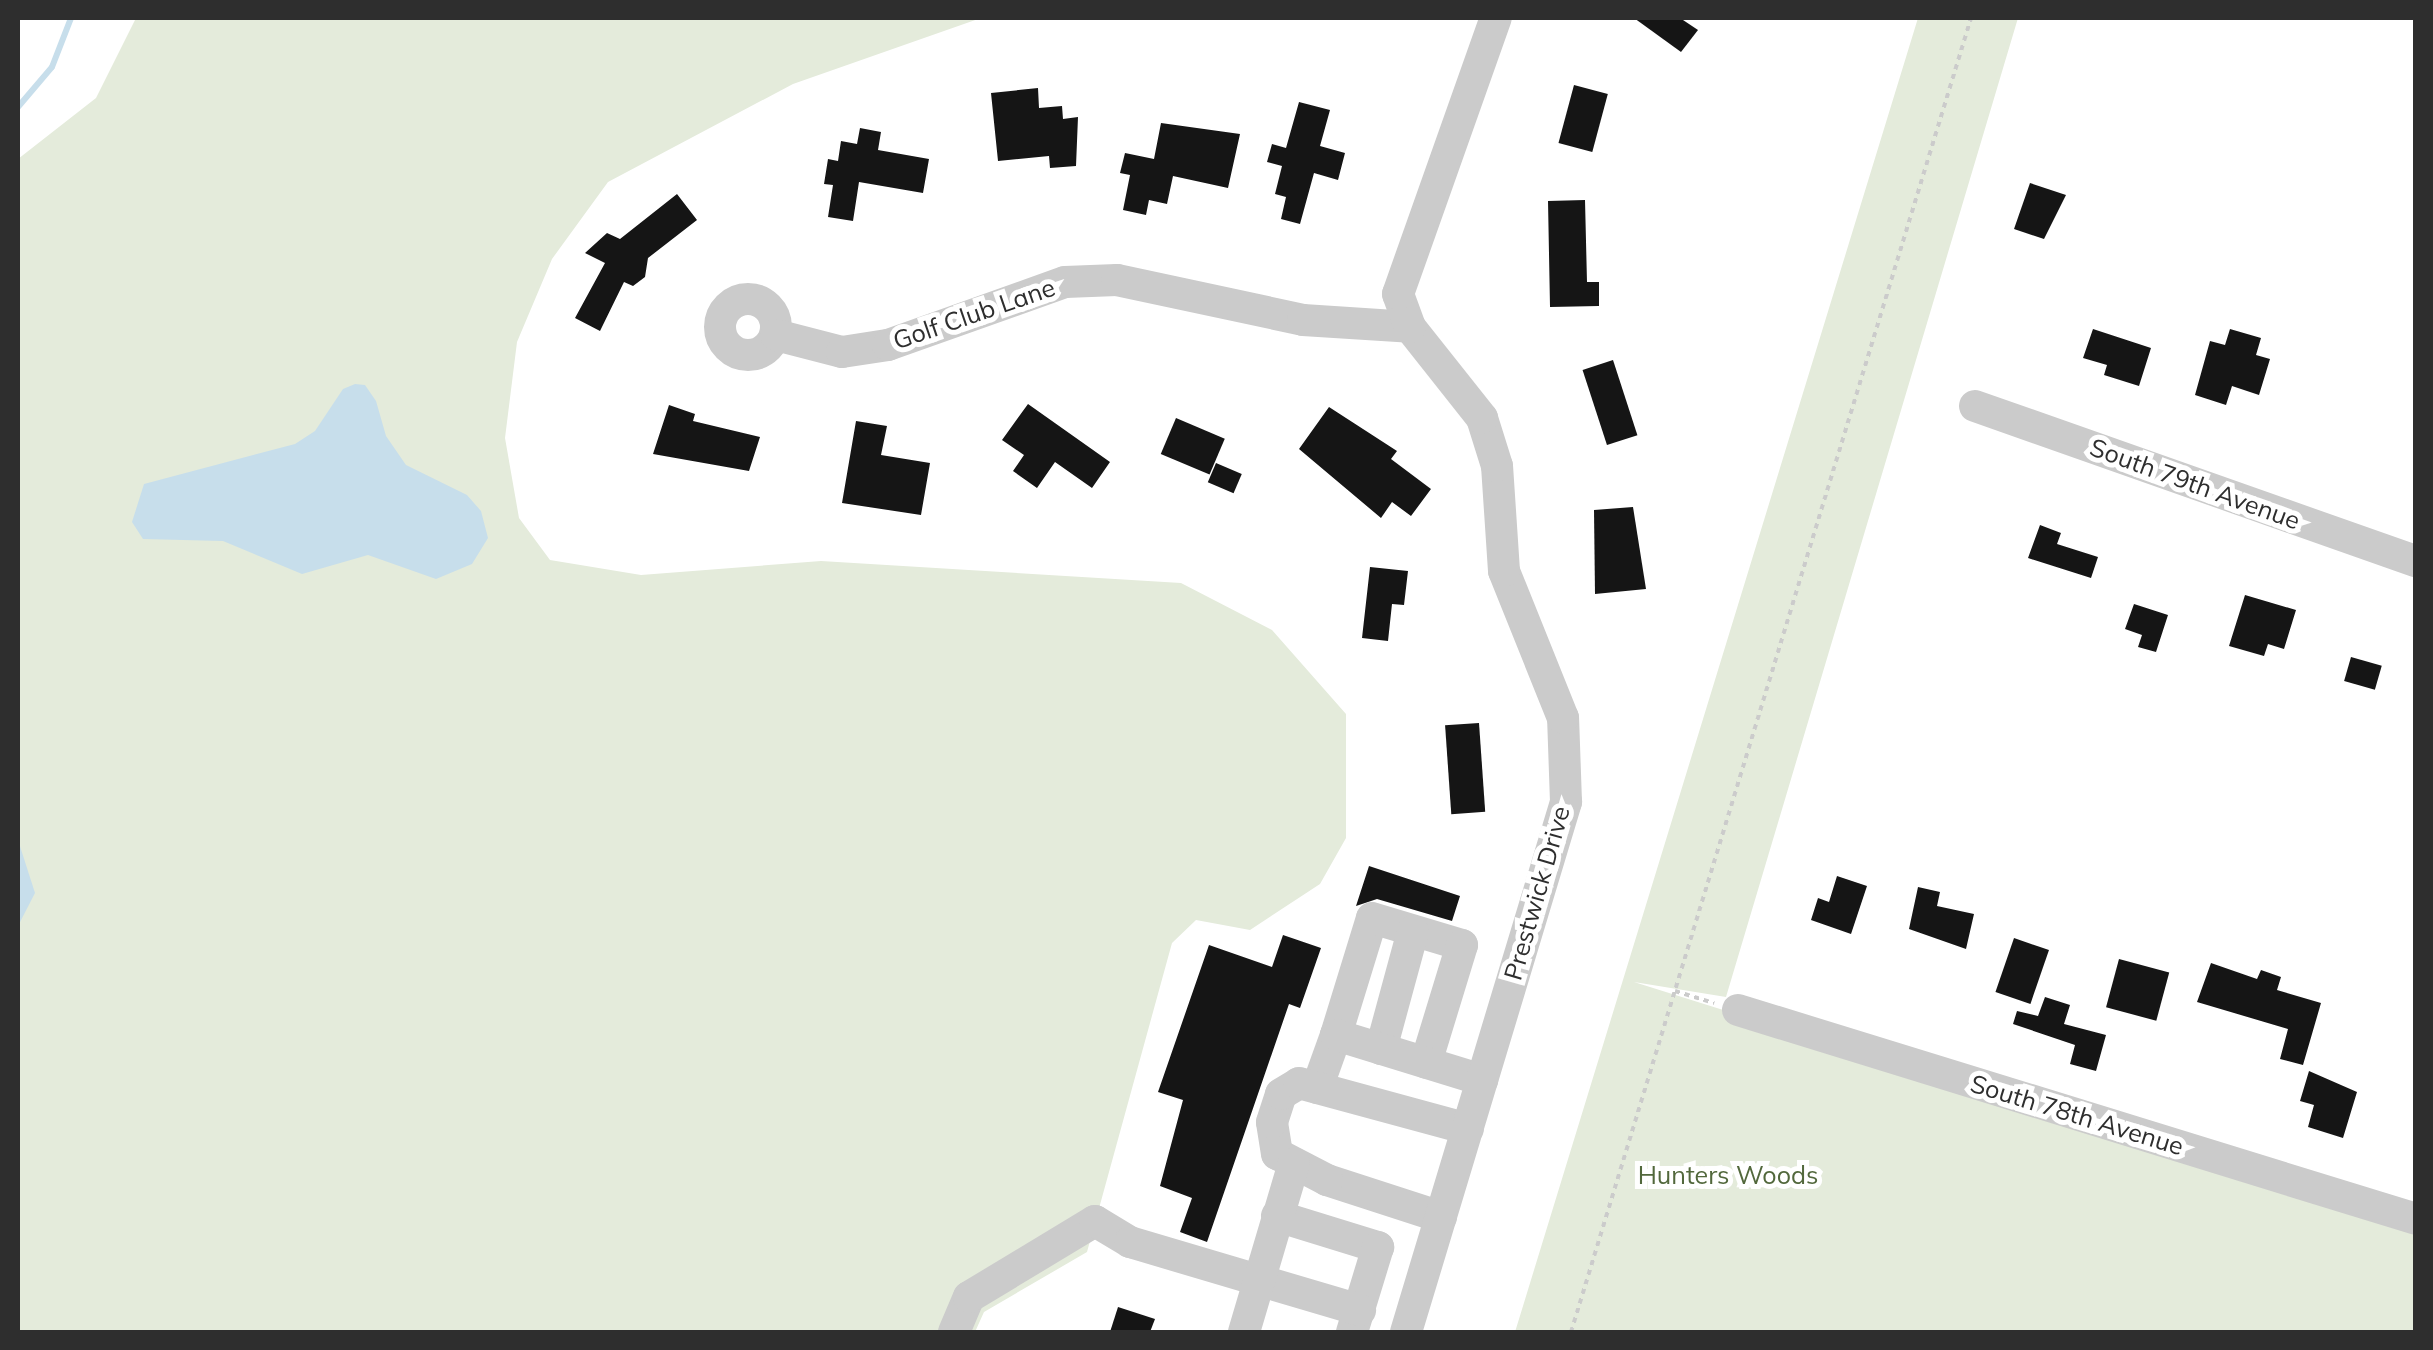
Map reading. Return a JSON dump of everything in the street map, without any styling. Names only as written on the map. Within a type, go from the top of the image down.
[{"type":"street","name":"Prestwick Drive","points":[[1406,1332],[1566,802],[1563,718],[1504,571],[1497,466],[1482,418],[1410,326],[1398,294],[1496,18]]},
{"type":"street","name":"Golf Club Lane","points":[[776,335],[842,352],[888,345],[1065,282],[1117,280],[1303,320],[1410,326]]},
{"type":"street","name":"South 79th Avenue","points":[[1975,406],[2416,561]]},
{"type":"street","points":[[1316,1088],[1372,918],[1462,945],[1426,1063]]},
{"type":"street","points":[[1381,1049],[1413,931]]},
{"type":"street","name":"South 78th Avenue","points":[[1738,1010],[2416,1219]]},
{"type":"street","points":[[1336,1035],[1482,1080]]},
{"type":"street","points":[[1441,1217],[1277,1154],[1272,1122],[1281,1094],[1299,1083],[1468,1129]]},
{"type":"street","points":[[1244,1332],[1256,1278],[1294,1163]]},
{"type":"street","points":[[954,1332],[970,1298],[1095,1222],[1130,1242],[1256,1278],[1356,1321],[1378,1248],[1277,1216]]},
{"type":"path","points":[[1571,1332],[1971,18]]},
{"type":"path","points":[[1675,991],[1738,1010]]},
{"type":"green space","points":[[136,18],[981,18],[793,84],[608,182],[552,259],[517,342],[505,438],[519,518],[550,560],[641,575],[821,561],[1181,583],[1272,630],[1346,714],[1346,838],[1320,884],[1250,930],[1196,920],[1172,943],[1087,1252],[984,1312],[975,1332],[18,1332],[18,159],[96,98]]},
{"type":"green space","name":"Hunters Woods","points":[[1918,18],[2018,18],[1726,997],[1634,982],[2415,1227],[2415,1332],[1515,1332]]},
{"type":"water","points":[[365,385],[376,401],[386,436],[406,465],[467,495],[481,511],[488,538],[472,564],[436,579],[368,555],[302,574],[223,541],[143,539],[132,522],[144,484],[295,444],[315,431],[343,389]]},
{"type":"water","points":[[18,840],[35,893],[18,926]]},
{"type":"building","points":[[1634,18],[1680,18],[1698,30],[1681,52]]},
{"type":"building","points":[[1574,85],[1608,94],[1592,152],[1558,143]]},
{"type":"building","points":[[1038,88],[1039,108],[1062,106],[1063,119],[1078,117],[1076,166],[1050,168],[1049,156],[998,161],[991,93]]},
{"type":"building","points":[[1299,102],[1330,110],[1320,146],[1345,153],[1338,180],[1314,173],[1300,224],[1281,219],[1286,197],[1275,194],[1282,166],[1267,162],[1272,144],[1286,148]]},
{"type":"building","points":[[1161,123],[1240,134],[1228,188],[1173,176],[1167,204],[1149,200],[1146,215],[1123,210],[1130,175],[1120,173],[1125,153],[1154,159]]},
{"type":"building","points":[[860,128],[881,132],[878,150],[929,159],[923,193],[859,182],[853,221],[828,217],[833,185],[824,184],[828,159],[838,161],[841,141],[857,144]]},
{"type":"building","points":[[2030,183],[2066,195],[2044,239],[2014,229]]},
{"type":"building","points":[[677,194],[697,220],[648,258],[645,277],[633,286],[624,282],[600,331],[575,318],[605,263],[585,253],[607,233],[620,239]]},
{"type":"building","points":[[1585,200],[1587,282],[1599,282],[1599,306],[1550,307],[1548,201]]},
{"type":"building","points":[[2093,329],[2151,348],[2139,386],[2104,375],[2107,365],[2083,358]]},
{"type":"building","points":[[2230,329],[2261,338],[2256,355],[2270,359],[2259,395],[2232,386],[2226,405],[2195,395],[2210,341],[2225,345]]},
{"type":"building","points":[[1613,360],[1637,435],[1607,445],[1583,370]]},
{"type":"building","points":[[1028,404],[1110,462],[1092,488],[1055,462],[1037,488],[1013,471],[1024,455],[1002,440]]},
{"type":"building","points":[[669,405],[695,414],[693,421],[760,437],[749,471],[653,454]]},
{"type":"building","points":[[1329,407],[1397,451],[1391,459],[1431,489],[1411,516],[1392,502],[1381,518],[1299,449]]},
{"type":"building","points":[[1176,418],[1225,439],[1210,475],[1161,454]]},
{"type":"building","points":[[856,421],[887,426],[881,455],[930,463],[921,515],[842,503]]},
{"type":"building","points":[[1216,463],[1242,474],[1234,493],[1208,482]]},
{"type":"building","points":[[1633,507],[1646,589],[1595,594],[1594,510]]},
{"type":"building","points":[[2040,525],[2061,533],[2057,544],[2098,557],[2091,578],[2028,558]]},
{"type":"building","points":[[1370,567],[1408,571],[1404,605],[1392,604],[1388,641],[1362,638]]},
{"type":"building","points":[[2245,595],[2296,610],[2284,649],[2268,644],[2264,656],[2229,646]]},
{"type":"building","points":[[2134,604],[2168,615],[2156,652],[2138,647],[2142,635],[2125,629]]},
{"type":"building","points":[[2351,657],[2382,666],[2375,690],[2344,681]]},
{"type":"building","points":[[1479,723],[1485,812],[1451,814],[1445,725]]},
{"type":"building","points":[[1369,866],[1460,896],[1452,921],[1377,899],[1356,906]]},
{"type":"building","points":[[1837,876],[1867,886],[1851,934],[1811,920],[1818,898],[1829,902]]},
{"type":"building","points":[[1918,887],[1940,892],[1937,906],[1974,914],[1966,949],[1909,929]]},
{"type":"building","points":[[1283,935],[1321,948],[1300,1008],[1289,1004],[1207,1242],[1180,1232],[1192,1198],[1160,1186],[1183,1100],[1158,1092],[1209,945],[1272,967]]},
{"type":"building","points":[[2014,938],[2049,950],[2030,1004],[1995,992]]},
{"type":"building","points":[[2119,959],[2169,972],[2156,1021],[2106,1007]]},
{"type":"building","points":[[2211,963],[2257,979],[2261,970],[2281,977],[2277,990],[2321,1003],[2303,1065],[2280,1059],[2288,1029],[2197,1002]]},
{"type":"building","points":[[2045,997],[2070,1005],[2064,1024],[2106,1035],[2096,1071],[2070,1064],[2075,1045],[2013,1024],[2017,1011],[2038,1016]]},
{"type":"building","points":[[2309,1071],[2357,1092],[2343,1138],[2308,1127],[2314,1105],[2300,1101]]},
{"type":"building","points":[[1118,1307],[1155,1319],[1150,1332],[1110,1332]]},
{"type":"waterway","points":[[18,107],[52,67],[71,18]]}]
